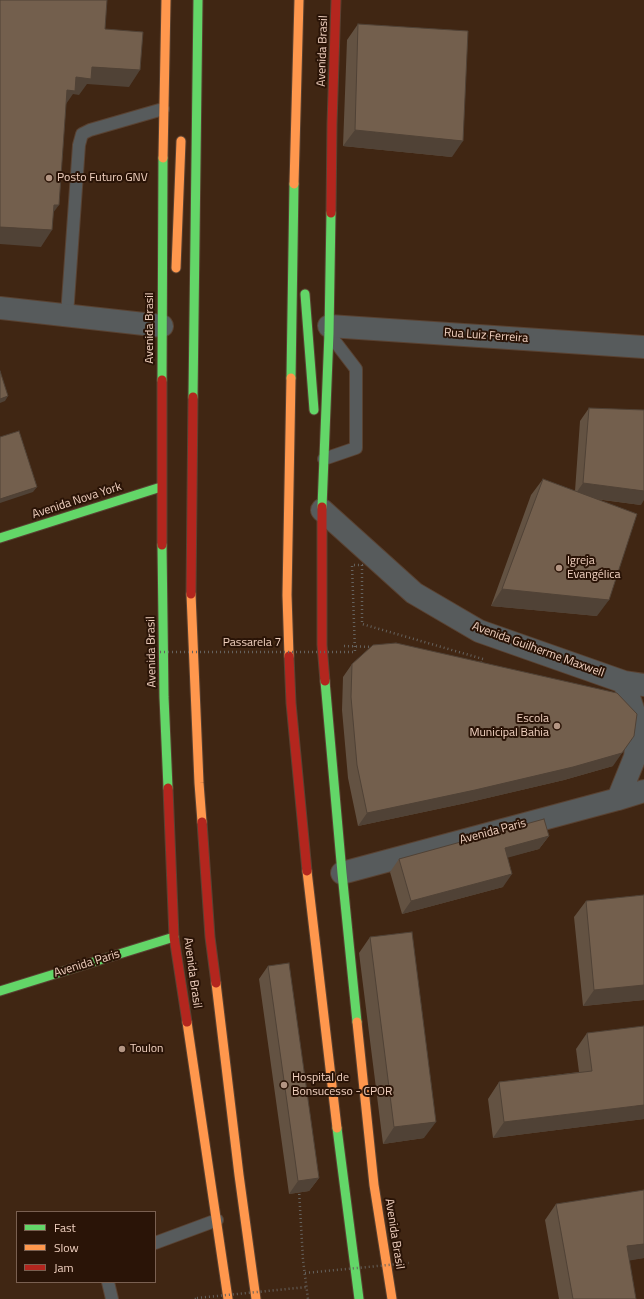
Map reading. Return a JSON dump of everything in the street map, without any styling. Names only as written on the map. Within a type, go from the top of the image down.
[{"type":"main road","name":"Avenida Brasil","points":[[166,0],[163,109],[161,487],[164,697],[174,937],[228,1299]]},
{"type":"main road","name":"Avenida Brasil","points":[[197,0],[191,603],[199,783],[210,937],[239,1175],[256,1299]]},
{"type":"main road","points":[[188,45],[197,0]]},
{"type":"main road","points":[[299,0],[294,168],[287,595],[291,703],[309,890],[342,1181],[359,1299]]},
{"type":"main road","name":"Avenida Brasil","points":[[336,0],[332,124],[329,330],[322,510],[322,645],[342,873],[374,1185],[392,1299]]},
{"type":"main road","points":[[175,274],[177,266],[182,131]]},
{"type":"main road","points":[[294,168],[302,264]]},
{"type":"main road","points":[[304,288],[322,510]]},
{"type":"main road","points":[[162,326],[171,289]]},
{"type":"main road","name":"Avenida Nova York","points":[[0,538],[161,487]]},
{"type":"main road","name":"Avenida Paris","points":[[0,991],[174,937]]},
{"type":"street","points":[[0,308],[162,326]]},
{"type":"street","name":"Rua Luiz Ferreira","points":[[329,330],[644,347]]},
{"type":"street","name":"Avenida Guilherme Maxwell","points":[[322,510],[414,593],[446,613],[479,631],[634,683],[637,737],[635,758],[618,799]]},
{"type":"street","name":"Avenida Paris","points":[[342,873],[644,791]]},
{"type":"lane","points":[[66,315],[79,145],[82,134],[90,130],[163,109]]},
{"type":"lane","points":[[324,459],[356,448],[356,369],[329,330]]},
{"type":"lane","points":[[156,1243],[217,1220]]},
{"type":"lane","points":[[108,1283],[112,1299]]},
{"type":"path","name":"Passarela 7","points":[[148,652],[355,652],[352,565],[362,565],[362,624],[483,659],[481,668]]},
{"type":"path","points":[[322,645],[377,647]]},
{"type":"path","points":[[298,1186],[303,1260],[308,1298]]},
{"type":"path","points":[[305,1273],[409,1263]]},
{"type":"path","points":[[196,1298],[307,1287]]},
{"type":"building","points":[[0,0],[107,0],[105,29],[143,32],[140,70],[92,67],[91,79],[76,77],[75,91],[67,90],[59,205],[54,205],[52,230],[0,227]]},
{"type":"building","points":[[358,24],[468,31],[463,141],[355,130]]},
{"type":"building","points":[[0,371],[8,396],[0,399]]},
{"type":"building","points":[[589,408],[644,410],[644,491],[583,483]]},
{"type":"building","points":[[19,431],[37,487],[0,499],[0,437]]},
{"type":"building","name":"Igreja Evangélica","points":[[543,479],[637,514],[609,600],[502,589]]},
{"type":"building","name":"Escola Municipal Bahia","points":[[396,643],[617,693],[637,714],[634,736],[622,753],[573,767],[367,813],[357,765],[351,697],[352,664],[373,645]]},
{"type":"building","points":[[544,819],[549,836],[505,848],[512,874],[411,901],[399,859]]},
{"type":"building","points":[[644,895],[644,985],[594,990],[586,901]]},
{"type":"building","points":[[412,932],[436,1122],[394,1127],[370,937]]},
{"type":"building","points":[[289,963],[319,1178],[298,1181],[268,966]]},
{"type":"building","points":[[644,1026],[644,1105],[504,1122],[499,1082],[592,1071],[587,1033]]},
{"type":"building","points":[[644,1190],[644,1244],[627,1246],[636,1299],[573,1299],[556,1204]]},
{"type":"traffic: fast","points":[[193,397],[198,0]]},
{"type":"traffic: fast","points":[[162,380],[163,158]]},
{"type":"traffic: fast","points":[[291,378],[294,184]]},
{"type":"traffic: fast","points":[[322,507],[329,333],[331,213]]},
{"type":"traffic: fast","points":[[305,294],[314,410]]},
{"type":"traffic: fast","points":[[0,538],[161,487]]},
{"type":"traffic: fast","points":[[162,545],[164,697],[168,788]]},
{"type":"traffic: fast","points":[[325,681],[357,1022]]},
{"type":"traffic: fast","points":[[0,991],[174,937]]},
{"type":"traffic: fast","points":[[337,1128],[359,1299]]},
{"type":"traffic: slow","points":[[163,158],[166,0]]},
{"type":"traffic: slow","points":[[294,184],[299,0]]},
{"type":"traffic: slow","points":[[176,268],[181,141]]},
{"type":"traffic: slow","points":[[289,656],[287,595],[291,378]]},
{"type":"traffic: slow","points":[[191,594],[202,822]]},
{"type":"traffic: slow","points":[[307,871],[337,1128]]},
{"type":"traffic: slow","points":[[216,983],[239,1175],[256,1299]]},
{"type":"traffic: slow","points":[[187,1022],[228,1299]]},
{"type":"traffic: slow","points":[[357,1022],[374,1185],[392,1299]]},
{"type":"traffic: jam","points":[[331,213],[336,0]]},
{"type":"traffic: jam","points":[[162,380],[162,545]]},
{"type":"traffic: jam","points":[[191,594],[193,397]]},
{"type":"traffic: jam","points":[[322,507],[322,645],[325,681]]},
{"type":"traffic: jam","points":[[289,656],[291,703],[307,871]]},
{"type":"traffic: jam","points":[[168,788],[174,937],[187,1022]]},
{"type":"traffic: jam","points":[[202,822],[210,937],[216,983]]},
{"type":"place","name":"Posto Futuro GNV","points":[[49,178]]},
{"type":"place","name":"Igreja Evangélica","points":[[559,568]]},
{"type":"place","name":"Escola Municipal Bahia","points":[[557,726]]},
{"type":"place","name":"Toulon","points":[[122,1049]]},
{"type":"place","name":"Hospital de Bonsucesso - CPOR","points":[[284,1085]]}]
